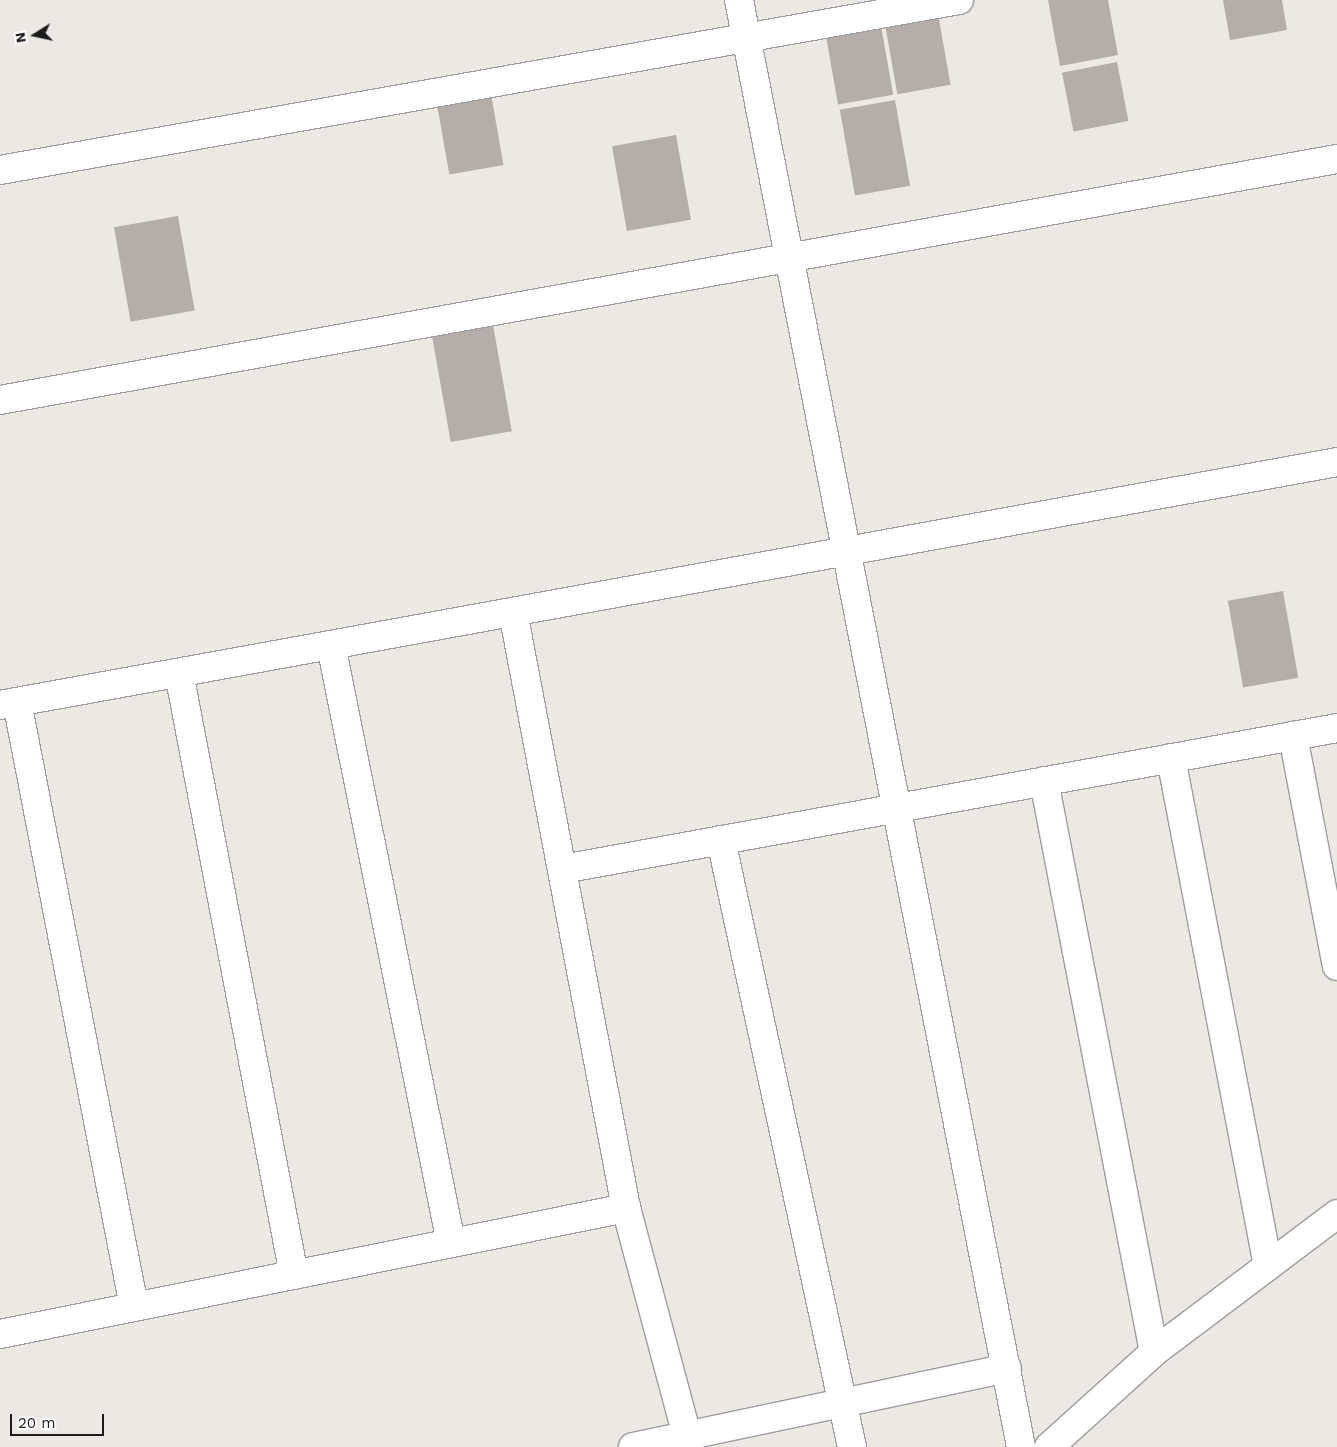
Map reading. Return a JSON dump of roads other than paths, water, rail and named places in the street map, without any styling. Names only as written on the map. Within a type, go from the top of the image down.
[{"type":"street","points":[[739,0],[788,260],[1008,1368],[1020,1447]]},
{"type":"street","points":[[0,170],[959,0]]},
{"type":"street","points":[[0,400],[788,260],[1337,159]]},
{"type":"street","points":[[134,1307],[8,704],[1337,462]]},
{"type":"street","points":[[513,612],[626,1208],[689,1442]]},
{"type":"street","points":[[331,645],[452,1243]]},
{"type":"street","points":[[179,673],[294,1275]]},
{"type":"street","points":[[563,869],[1337,728]]},
{"type":"street","points":[[1293,736],[1337,966]]},
{"type":"street","points":[[1171,758],[1268,1266]]},
{"type":"street","points":[[1044,781],[1154,1352]]},
{"type":"street","points":[[721,840],[841,1404],[852,1447]]},
{"type":"street","points":[[0,1334],[626,1208]]},
{"type":"street","points":[[1049,1447],[1154,1352],[1337,1214]]},
{"type":"street","points":[[632,1447],[689,1442],[841,1404],[1008,1368]]}]
